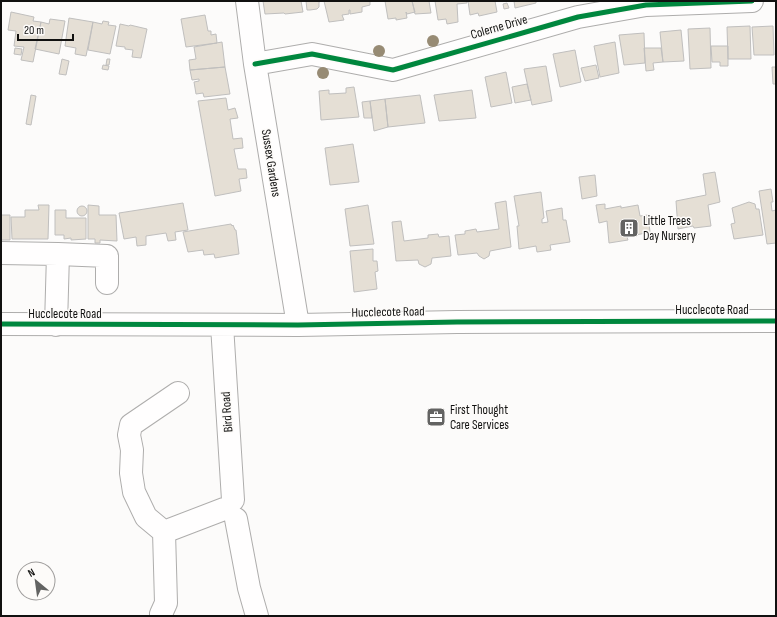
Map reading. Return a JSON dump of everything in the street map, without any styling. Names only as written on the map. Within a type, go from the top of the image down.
[{"type":"street","name":"Sussex Gardens","points":[[247,1],[255,64],[298,325]]},
{"type":"street","name":"Colerne Drive","points":[[255,64],[312,54],[393,70],[576,9],[752,1]]},
{"type":"street","points":[[1,253],[107,256],[106,283]]},
{"type":"street","points":[[56,325],[58,254]]},
{"type":"street","name":"Hucclecote Road","points":[[1,324],[298,325],[457,322],[776,321]]},
{"type":"street","name":"Bird Road","points":[[222,325],[231,509],[249,588],[258,616]]},
{"type":"street","points":[[164,532],[146,517],[134,492],[131,473],[132,450],[129,435],[131,424],[178,393]]},
{"type":"street","points":[[164,532],[231,509]]},
{"type":"street","points":[[164,532],[164,610]]},
{"type":"building","points":[[263,1],[301,1],[303,12],[265,14]]},
{"type":"building","points":[[306,1],[322,1],[319,2],[319,7],[317,9],[307,10]]},
{"type":"building","points":[[324,1],[370,1],[370,5],[362,7],[362,12],[350,14],[349,10],[349,14],[342,15],[344,20],[329,22]]},
{"type":"building","points":[[385,1],[412,1],[415,12],[407,14],[406,12],[407,18],[396,20],[396,18],[388,19]]},
{"type":"building","points":[[412,1],[429,1],[431,13],[415,14]]},
{"type":"building","points":[[435,1],[467,1],[467,3],[457,4],[458,22],[447,24],[446,19],[438,20]]},
{"type":"building","points":[[468,1],[495,1],[497,12],[479,16],[478,13],[470,15]]},
{"type":"building","points":[[514,1],[536,1],[536,3],[515,8]]},
{"type":"building","points":[[507,3],[509,8],[504,9],[503,4]]},
{"type":"building","points":[[11,12],[34,17],[33,21],[41,22],[33,62],[21,60],[24,47],[14,46],[16,31],[8,30]]},
{"type":"building","points":[[205,15],[208,31],[211,31],[211,35],[216,34],[217,43],[186,47],[181,19]]},
{"type":"building","points":[[69,18],[93,22],[86,56],[75,54],[76,48],[65,46]]},
{"type":"building","points":[[50,19],[65,21],[59,54],[35,49],[41,22],[49,24]]},
{"type":"building","points":[[103,21],[109,22],[108,25],[116,26],[110,54],[88,50],[93,22],[102,24]]},
{"type":"building","points":[[120,24],[147,29],[141,58],[132,57],[133,50],[116,46]]},
{"type":"building","points":[[750,26],[751,59],[728,59],[727,27]]},
{"type":"building","points":[[773,26],[774,55],[754,55],[752,27]]},
{"type":"building","points":[[710,28],[711,68],[690,69],[688,29]]},
{"type":"building","points":[[681,30],[684,61],[663,62],[660,32]]},
{"type":"building","points":[[644,33],[645,63],[624,65],[619,35]]},
{"type":"building","points":[[222,42],[225,67],[190,70],[189,60],[196,59],[194,47]]},
{"type":"building","points":[[615,42],[619,73],[600,77],[594,46]]},
{"type":"building","points":[[711,46],[728,46],[728,66],[720,66],[720,62],[712,62]]},
{"type":"building","points":[[15,48],[22,49],[21,55],[14,54]]},
{"type":"building","points":[[644,48],[661,48],[663,62],[653,63],[654,70],[646,71]]},
{"type":"building","points":[[575,50],[581,82],[560,87],[553,54]]},
{"type":"building","points":[[62,59],[69,61],[66,75],[59,74]]},
{"type":"building","points":[[107,59],[110,59],[109,65],[106,65]]},
{"type":"building","points":[[103,65],[109,66],[108,70],[102,69]]},
{"type":"building","points":[[596,65],[599,78],[585,81],[581,68]]},
{"type":"building","points":[[546,66],[552,101],[532,105],[524,69]]},
{"type":"building","points":[[225,67],[230,94],[204,97],[203,93],[196,94],[194,82],[199,81],[199,79],[192,80],[190,70]]},
{"type":"building","points":[[772,67],[776,67],[776,84],[773,84]]},
{"type":"building","points":[[506,72],[512,103],[491,107],[485,77]]},
{"type":"building","points":[[527,84],[531,100],[515,103],[512,87]]},
{"type":"building","points":[[354,87],[359,117],[321,120],[319,91],[329,90],[329,94],[346,93],[346,88]]},
{"type":"building","points":[[472,90],[476,118],[439,121],[434,95]]},
{"type":"building","points":[[31,95],[36,96],[31,125],[26,124]]},
{"type":"building","points":[[420,95],[425,123],[388,127],[385,99]]},
{"type":"building","points":[[226,98],[228,110],[235,108],[238,118],[230,119],[233,139],[242,138],[243,148],[234,149],[238,169],[246,169],[247,178],[239,179],[241,191],[215,196],[198,101]]},
{"type":"building","points":[[385,99],[388,127],[374,131],[370,101]]},
{"type":"building","points":[[370,101],[372,118],[364,118],[362,102]]},
{"type":"building","points":[[353,144],[359,182],[330,185],[325,148]]},
{"type":"building","points":[[715,172],[720,202],[708,205],[711,226],[694,228],[693,226],[678,229],[676,201],[706,195],[703,174]]},
{"type":"building","points":[[595,175],[597,196],[582,199],[579,177]]},
{"type":"building","points":[[771,189],[773,202],[771,202],[772,211],[776,210],[776,243],[767,244],[759,191]]},
{"type":"building","points":[[541,192],[544,218],[542,219],[542,223],[548,222],[546,211],[562,208],[563,220],[566,220],[570,242],[550,245],[551,250],[537,252],[536,246],[519,249],[517,226],[519,226],[514,196]]},
{"type":"building","points":[[506,201],[511,247],[490,251],[489,256],[484,259],[477,253],[458,255],[455,235],[465,234],[465,231],[476,229],[477,232],[499,229],[495,203]]},
{"type":"building","points":[[749,202],[755,204],[756,209],[759,209],[763,235],[734,239],[731,224],[735,223],[732,208]]},
{"type":"building","points":[[183,203],[188,230],[175,232],[176,240],[168,241],[166,233],[146,236],[146,245],[137,246],[136,237],[124,239],[119,213]]},
{"type":"building","name":"Little Trees Day Nursery","points":[[605,204],[605,209],[638,205],[640,216],[648,215],[650,232],[627,237],[628,240],[609,243],[607,221],[599,223],[596,205]]},
{"type":"building","points":[[38,205],[49,205],[48,239],[12,239],[11,217],[25,217],[25,210],[39,210]]},
{"type":"building","points":[[88,205],[99,206],[99,215],[116,215],[117,241],[100,240],[100,243],[95,243],[95,239],[88,239]]},
{"type":"building","points":[[368,205],[374,244],[350,246],[345,209]]},
{"type":"building","points":[[80,206],[84,206],[86,207],[86,215],[80,216],[77,213],[77,209]]},
{"type":"building","points":[[55,210],[66,210],[66,218],[86,218],[86,239],[71,240],[71,238],[64,239],[64,235],[55,235]]},
{"type":"building","points":[[1,215],[10,215],[10,240],[1,240]]},
{"type":"building","points":[[401,221],[404,241],[428,238],[428,235],[438,234],[439,237],[449,236],[451,256],[432,258],[431,264],[425,267],[419,264],[418,260],[396,261],[392,222]]},
{"type":"building","points":[[231,224],[236,230],[239,254],[215,258],[214,254],[204,255],[203,250],[188,252],[183,232]]},
{"type":"building","points":[[373,249],[373,261],[377,261],[378,271],[375,272],[377,289],[354,292],[350,251]]},
{"type":"cycle path","points":[[255,64],[312,54],[393,70],[578,17],[646,5],[752,1]]},
{"type":"cycle path","points":[[1,324],[298,325],[457,322],[776,321]]},
{"type":"place","name":"Little Trees Day Nursery","points":[[629,228]]},
{"type":"place","name":"First Thought Care Services","points":[[436,417]]}]
